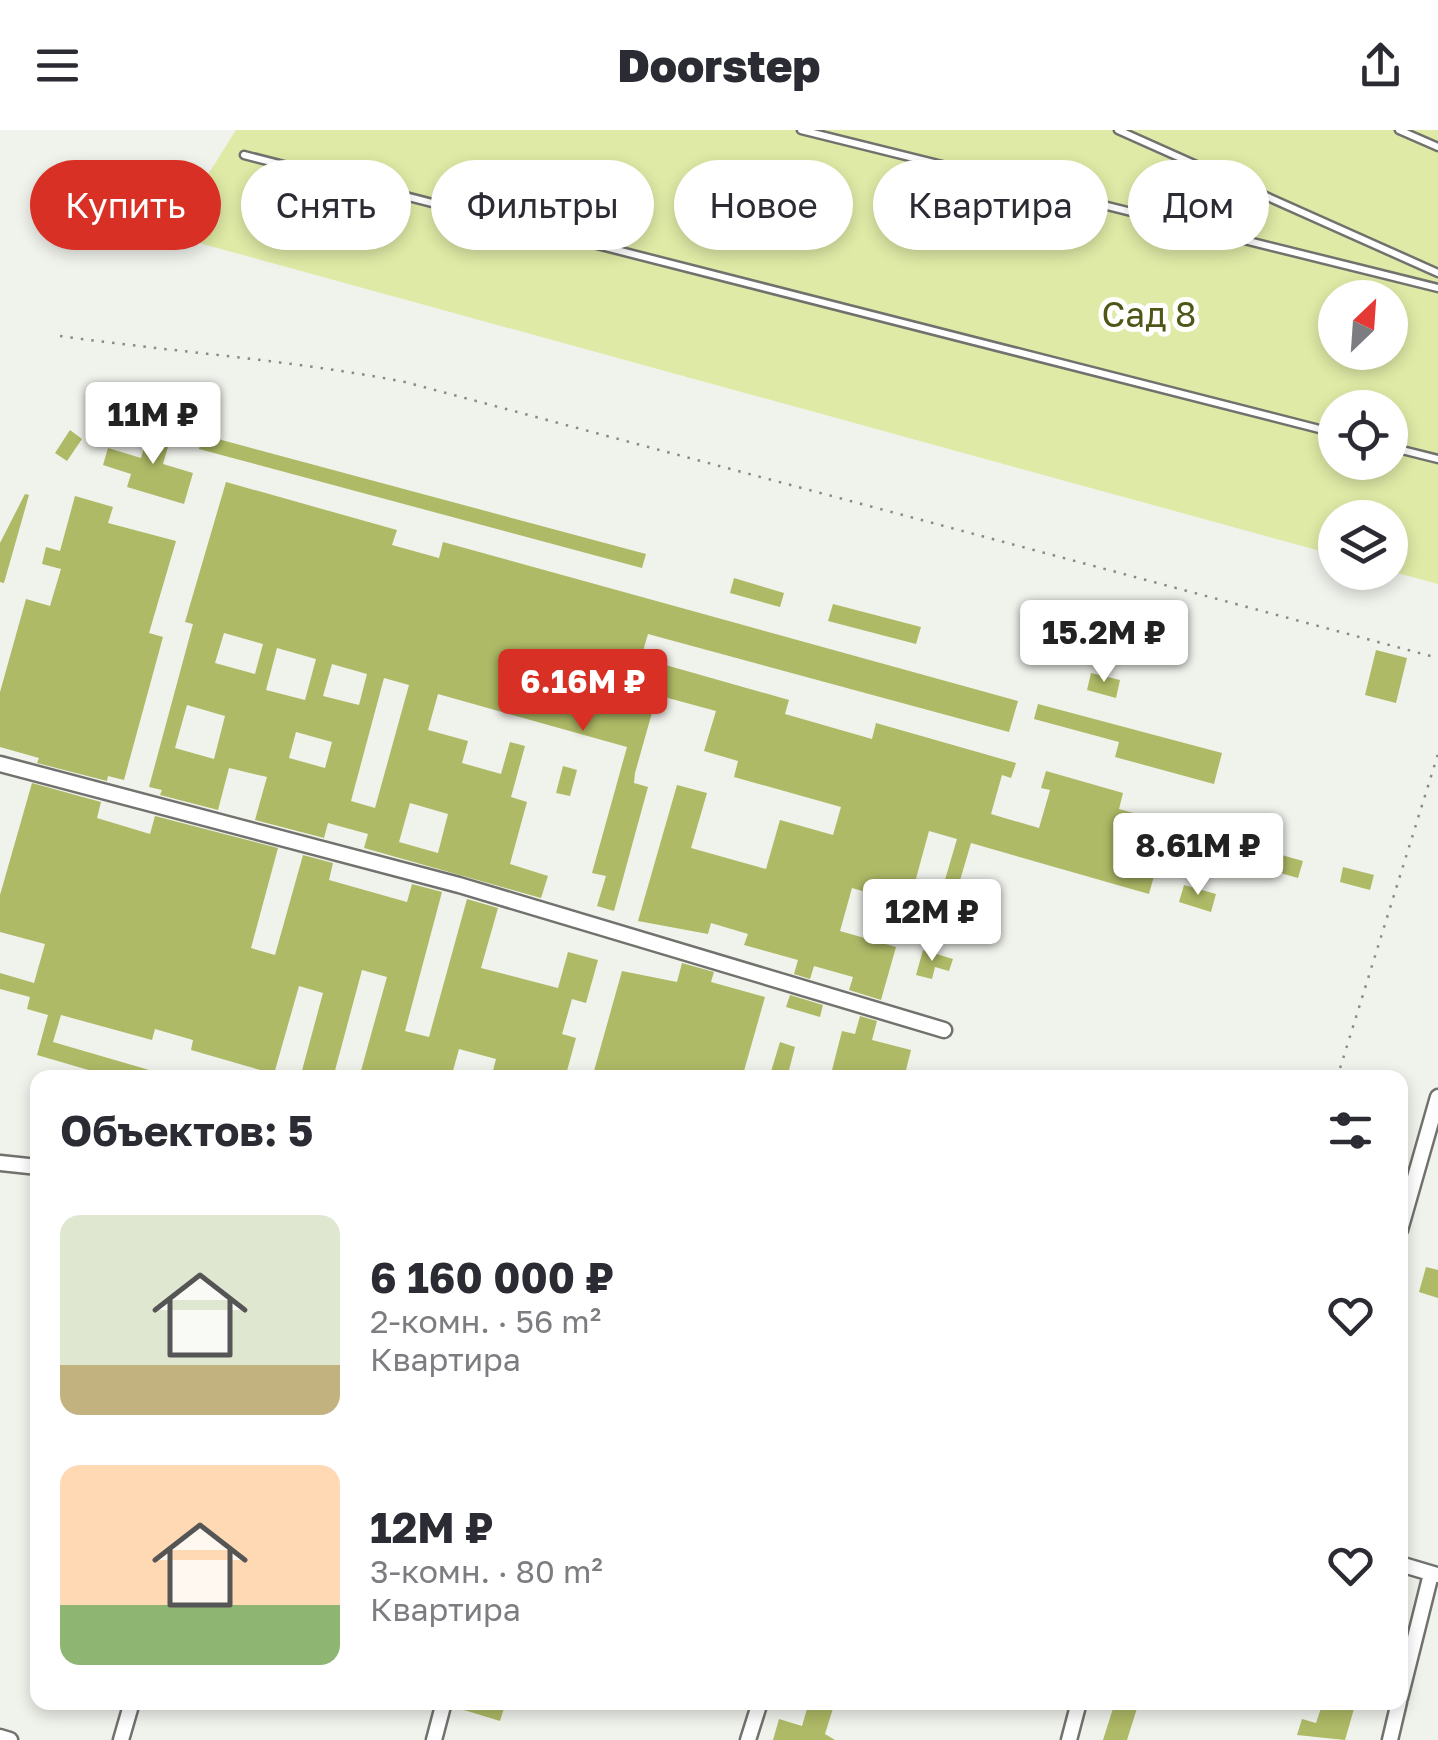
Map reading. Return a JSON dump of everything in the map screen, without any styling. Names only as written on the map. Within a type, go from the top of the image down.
[{"type":"street","points":[[0,764],[441,880],[944,1030]]},
{"type":"street","points":[[1408,1202],[1438,1097]]},
{"type":"street","points":[[0,1163],[30,1165]]},
{"type":"street","points":[[1408,1567],[1435,1575],[1408,1671]]},
{"type":"street","points":[[121,1740],[130,1710]]},
{"type":"street","points":[[434,1740],[442,1710]]},
{"type":"street","points":[[748,1740],[757,1710]]},
{"type":"street","points":[[1068,1740],[1077,1710]]},
{"type":"street","points":[[1390,1740],[1398,1710]]},
{"type":"street","points":[[0,1738],[10,1740]]},
{"type":"lane","points":[[801,130],[1438,288]]},
{"type":"lane","points":[[1118,130],[1438,273]]},
{"type":"lane","points":[[1399,130],[1438,147]]},
{"type":"lane","points":[[244,155],[1318,429]]},
{"type":"lane","points":[[1408,452],[1438,459]]},
{"type":"path","points":[[60,336],[304,362],[405,382],[1438,658]]},
{"type":"path","points":[[1340,1070],[1438,754]]},
{"type":"green space","name":"Сад 8","points":[[236,130],[1438,130],[1438,584],[1408,576],[1408,500],[1318,500],[1318,550],[221,249],[221,160],[217,160]]},
{"type":"building","points":[[152,420],[174,426],[163,464],[193,473],[184,504],[127,487],[131,474],[103,465],[108,448],[141,458]]},
{"type":"building","points":[[70,430],[82,439],[67,461],[55,453]]},
{"type":"building","points":[[203,435],[646,554],[642,568],[199,449]]},
{"type":"building","points":[[226,482],[397,530],[392,545],[439,558],[443,542],[1018,701],[1009,732],[648,634],[641,658],[789,700],[785,714],[872,739],[876,723],[1016,763],[1011,778],[1002,775],[991,814],[1039,828],[1050,790],[1041,788],[1046,771],[1123,793],[1119,809],[1303,861],[1298,878],[1144,834],[1134,871],[1154,876],[1149,894],[971,843],[956,894],[942,890],[957,839],[929,831],[906,915],[887,910],[890,899],[852,888],[840,931],[896,947],[881,1000],[849,990],[853,977],[814,966],[810,979],[794,974],[798,960],[744,945],[748,934],[711,923],[708,934],[638,921],[677,785],[707,793],[691,848],[766,869],[780,820],[833,835],[841,807],[734,777],[738,761],[704,751],[716,711],[657,695],[634,783],[648,787],[614,911],[597,906],[606,876],[592,873],[627,747],[438,694],[428,730],[468,741],[462,763],[501,774],[510,742],[525,746],[511,797],[527,802],[510,864],[548,876],[541,898],[364,848],[368,834],[328,823],[324,838],[255,820],[267,777],[229,768],[218,810],[160,795],[162,790],[149,787],[193,624],[185,622]],"holes":[[[224,633],[263,644],[255,674],[215,663]],[[277,648],[316,659],[305,700],[266,690]],[[332,664],[367,674],[359,705],[323,696]],[[384,678],[409,685],[375,808],[351,801]],[[187,705],[225,716],[214,759],[175,748]],[[296,732],[332,742],[325,768],[289,758]],[[410,803],[448,814],[438,853],[399,842]]]},
{"type":"building","points":[[25,494],[29,495],[4,583],[0,582],[0,543]]},
{"type":"building","points":[[75,496],[113,507],[108,523],[176,541],[149,633],[163,637],[124,780],[108,776],[107,781],[37,763],[39,758],[0,747],[0,692],[26,599],[50,606],[61,569],[42,564],[46,547],[60,551]]},
{"type":"building","points":[[734,578],[784,593],[780,607],[730,593]]},
{"type":"building","points":[[833,604],[921,627],[916,644],[828,621]]},
{"type":"building","points":[[1376,650],[1407,658],[1396,703],[1365,695]]},
{"type":"building","points":[[1091,673],[1120,680],[1116,698],[1087,690]]},
{"type":"building","points":[[1038,704],[1222,753],[1214,784],[1115,757],[1119,742],[1034,719]]},
{"type":"building","points":[[563,766],[577,770],[570,796],[556,793]]},
{"type":"building","points":[[32,783],[101,802],[97,818],[150,834],[155,816],[278,848],[251,948],[275,955],[303,855],[333,863],[329,880],[407,902],[412,884],[442,892],[405,1031],[429,1037],[467,899],[498,908],[481,968],[558,988],[568,952],[598,960],[586,1003],[572,999],[562,1034],[576,1038],[567,1070],[493,1070],[496,1059],[459,1049],[453,1070],[361,1070],[387,977],[362,970],[335,1070],[302,1070],[323,993],[299,986],[275,1070],[260,1070],[191,1050],[193,1040],[155,1029],[152,1040],[61,1015],[53,1042],[149,1070],[89,1070],[37,1055],[48,1015],[27,1009],[30,997],[0,989],[0,973],[34,983],[45,944],[0,932],[0,895]]},
{"type":"building","points":[[1343,867],[1374,875],[1370,890],[1340,882]]},
{"type":"building","points":[[1184,885],[1216,894],[1211,912],[1179,902]]},
{"type":"building","points":[[923,950],[953,959],[949,971],[935,967],[932,979],[916,975]]},
{"type":"building","points":[[682,963],[714,972],[711,982],[765,997],[744,1070],[594,1070],[622,971],[677,982]]},
{"type":"building","points":[[790,995],[823,1005],[820,1017],[786,1007]]},
{"type":"building","points":[[860,1016],[877,1021],[872,1040],[911,1050],[906,1070],[832,1070],[842,1031],[855,1034]]},
{"type":"building","points":[[780,1042],[795,1047],[789,1070],[771,1070]]},
{"type":"building","points":[[1426,1267],[1438,1270],[1438,1298],[1419,1292]]},
{"type":"building","points":[[464,1710],[503,1710],[500,1721]]},
{"type":"building","points":[[807,1710],[832,1710],[825,1734],[835,1740],[773,1740],[779,1719],[802,1726]]},
{"type":"building","points":[[1112,1710],[1136,1710],[1127,1740],[1103,1740]]},
{"type":"building","points":[[1320,1710],[1354,1710],[1345,1740],[1297,1735],[1302,1719],[1316,1723]]}]
